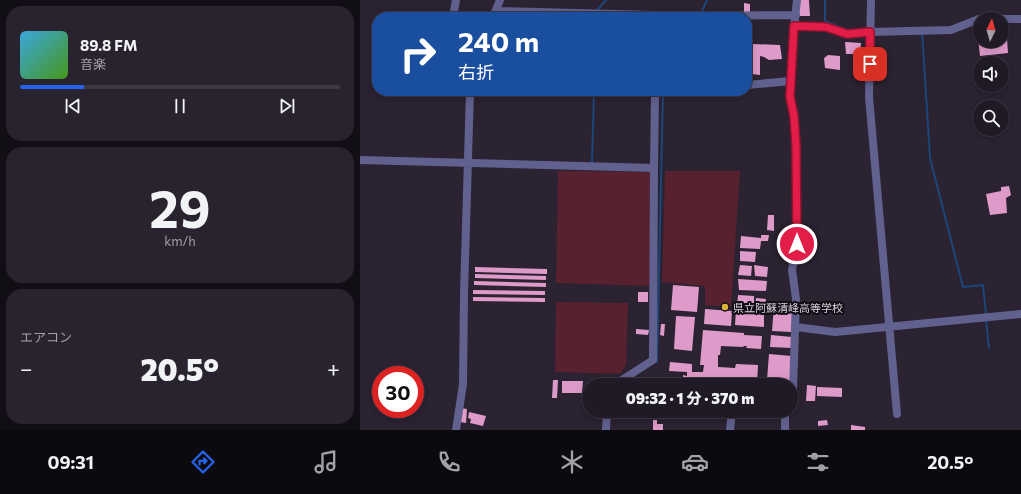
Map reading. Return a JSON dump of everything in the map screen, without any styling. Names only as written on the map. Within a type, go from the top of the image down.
[{"type":"street","points":[[454,12],[456,0]]},
{"type":"street","points":[[496,12],[500,0]]},
{"type":"street","points":[[794,378],[796,298],[792,270],[797,244],[796,146],[794,116],[790,97],[797,0]]},
{"type":"street","points":[[871,0],[869,97],[897,414]]},
{"type":"street","points":[[752,16],[796,15]]},
{"type":"street","points":[[794,26],[826,27],[847,34],[951,30],[979,19],[1021,19]]},
{"type":"street","points":[[752,85],[791,81]]},
{"type":"street","points":[[456,430],[463,384],[470,96]]},
{"type":"street","points":[[625,378],[653,360],[656,96]]},
{"type":"street","points":[[360,160],[654,168]]},
{"type":"street","points":[[796,327],[835,332],[1021,314]]},
{"type":"street","points":[[606,430],[607,418]]},
{"type":"street","points":[[730,430],[731,418]]},
{"type":"street","points":[[784,418],[785,430]]},
{"type":"shaded area","points":[[558,171],[650,172],[650,286],[556,283]]},
{"type":"shaded area","points":[[665,171],[740,171],[731,307],[705,305],[705,286],[662,282]]},
{"type":"shaded area","points":[[556,302],[628,303],[626,365],[620,374],[555,372]]},
{"type":"building","points":[[799,0],[809,0],[810,16],[799,16]]},
{"type":"building","points":[[744,3],[750,4],[750,12],[744,12]]},
{"type":"building","points":[[845,42],[861,43],[860,54],[846,54]]},
{"type":"building","points":[[752,44],[780,45],[782,59],[769,60],[760,56],[760,75],[752,74]]},
{"type":"building","points":[[979,48],[1008,48],[1008,53],[980,56]]},
{"type":"building","points":[[828,55],[840,56],[840,70],[825,68],[824,58]]},
{"type":"building","points":[[1009,186],[1011,195],[1006,198],[1007,213],[990,215],[986,194],[1001,191],[1001,187]]},
{"type":"building","points":[[768,215],[774,215],[774,231],[767,230]]},
{"type":"building","points":[[761,235],[769,235],[768,241],[761,241],[760,249],[740,248],[741,236],[761,238]]},
{"type":"building","points":[[740,251],[756,252],[755,262],[740,261]]},
{"type":"building","points":[[740,265],[752,266],[751,276],[738,275]]},
{"type":"building","points":[[754,265],[768,267],[767,277],[755,276]]},
{"type":"building","points":[[475,267],[547,269],[547,274],[475,272]]},
{"type":"building","points":[[475,274],[546,276],[546,280],[475,278]]},
{"type":"building","points":[[738,279],[767,281],[766,291],[739,290]]},
{"type":"building","points":[[474,281],[546,283],[546,287],[474,285]]},
{"type":"building","points":[[673,285],[699,287],[697,312],[671,310]]},
{"type":"building","points":[[473,290],[545,291],[545,295],[473,294]]},
{"type":"building","points":[[638,292],[648,292],[648,302],[638,302]]},
{"type":"building","points":[[738,295],[754,296],[754,307],[737,306]]},
{"type":"building","points":[[473,297],[545,298],[545,302],[473,301]]},
{"type":"building","points":[[756,298],[766,299],[765,308],[755,307]]},
{"type":"building","points":[[774,306],[793,307],[791,332],[772,331]]},
{"type":"building","points":[[705,309],[732,311],[731,326],[704,324]]},
{"type":"building","points":[[736,310],[742,310],[742,313],[764,315],[764,327],[735,325]]},
{"type":"building","points":[[676,316],[695,317],[692,351],[674,349]]},
{"type":"building","points":[[661,324],[665,324],[664,336],[660,335]]},
{"type":"building","points":[[636,329],[649,330],[648,335],[636,334]]},
{"type":"building","points":[[703,330],[762,336],[761,349],[746,348],[747,346],[721,346],[720,355],[718,355],[718,367],[735,368],[736,364],[758,365],[757,378],[683,378],[683,375],[687,376],[687,372],[669,371],[670,362],[692,364],[692,372],[703,372],[704,365],[700,365]]},
{"type":"building","points":[[771,335],[792,337],[792,348],[770,347]]},
{"type":"building","points":[[769,354],[792,356],[790,378],[767,378]]},
{"type":"building","points":[[553,380],[558,380],[557,398],[552,398]]},
{"type":"building","points":[[562,381],[582,381],[582,393],[562,393]]},
{"type":"building","points":[[807,385],[816,386],[815,401],[806,401]]},
{"type":"building","points":[[817,387],[842,388],[842,397],[817,396]]},
{"type":"building","points":[[461,408],[467,409],[466,423],[460,422]]},
{"type":"building","points":[[469,412],[486,416],[483,426],[470,423],[471,419],[468,418]]},
{"type":"building","points":[[653,420],[657,420],[657,424],[663,424],[663,430],[653,430]]},
{"type":"building","points":[[827,420],[828,425],[818,426],[818,421]]},
{"type":"building","points":[[851,425],[865,427],[865,430],[851,430]]},
{"type":"waterway","points":[[597,11],[606,0]]},
{"type":"waterway","points":[[702,12],[707,0]]},
{"type":"waterway","points":[[825,0],[825,21],[847,30]]},
{"type":"waterway","points":[[922,32],[930,158],[963,287],[983,285],[986,315]]},
{"type":"waterway","points":[[592,162],[594,96]]},
{"type":"waterway","points":[[657,362],[663,96]]},
{"type":"waterway","points":[[986,320],[989,348]]},
{"type":"place","name":"県立阿蘇清峰高等学校","points":[[725,307]]},
{"type":"route","points":[[797,244],[796,146],[794,116],[790,97],[794,26],[826,27],[847,34],[870,32],[870,64]]}]
